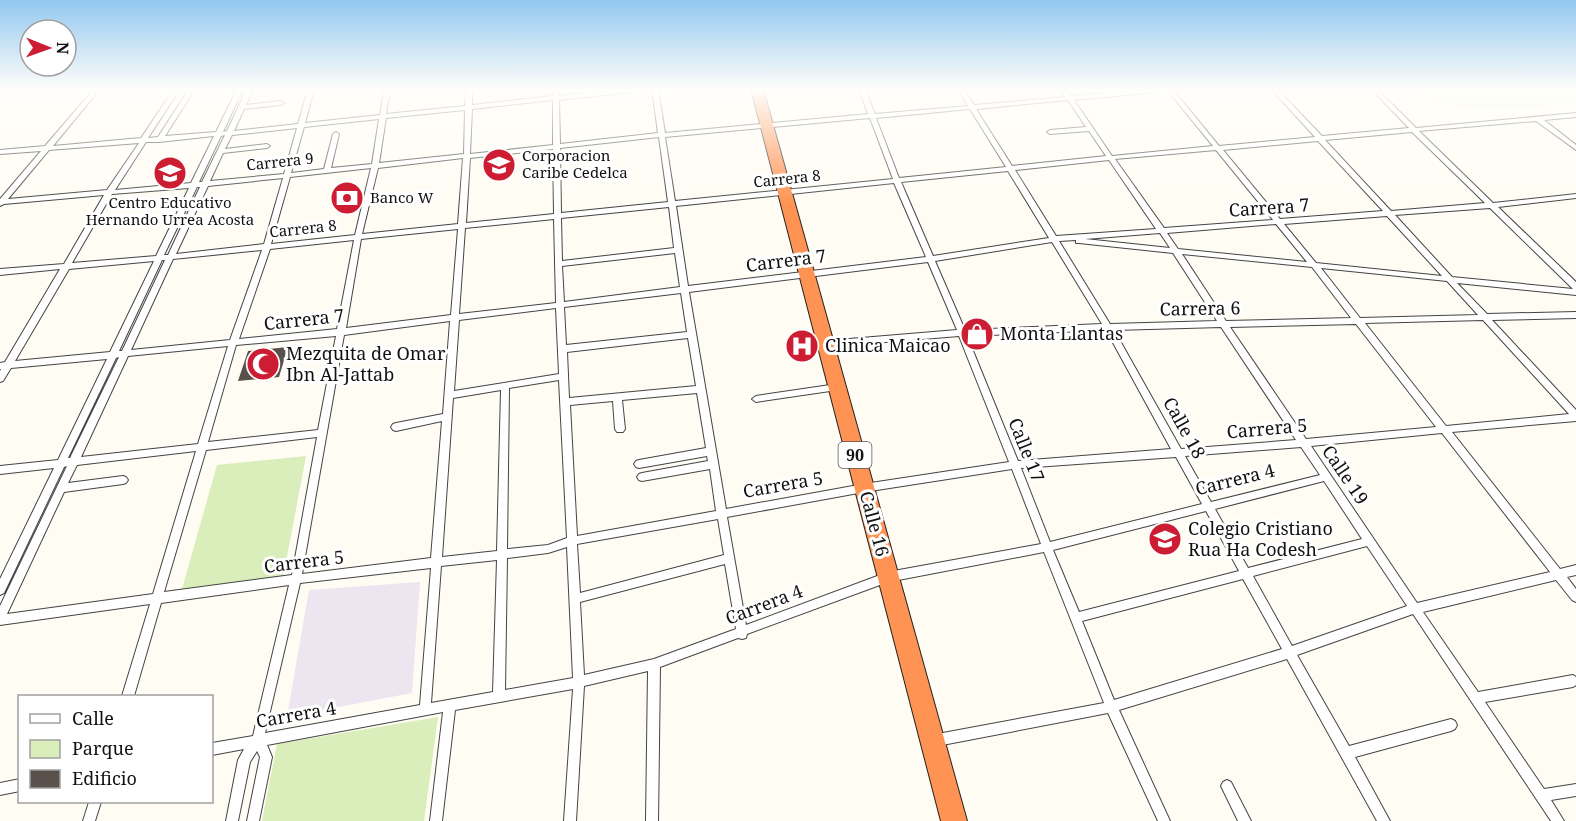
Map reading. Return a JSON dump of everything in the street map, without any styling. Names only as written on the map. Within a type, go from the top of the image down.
[{"type":"highway","name":"Calle 16","points":[[767,127],[954,821]]},
{"type":"street","points":[[1,203],[64,127]]},
{"type":"street","points":[[0,379],[4,366],[150,127]]},
{"type":"street","points":[[159,140],[167,127]]},
{"type":"street","points":[[0,590],[221,127]]},
{"type":"street","points":[[0,618],[233,127]]},
{"type":"street","points":[[0,152],[286,127]]},
{"type":"street","points":[[128,695],[159,599],[233,343],[267,246],[299,127]]},
{"type":"street","points":[[232,821],[244,760],[258,739],[296,579],[358,237],[375,165],[381,127]]},
{"type":"street","points":[[425,711],[468,127]]},
{"type":"street","points":[[557,127],[558,264],[579,682],[570,821]]},
{"type":"street","points":[[661,127],[684,288],[742,634]]},
{"type":"street","name":"Carrera 9","points":[[1,203],[206,184],[742,127]]},
{"type":"street","name":"Calle 17","points":[[877,127],[897,181],[962,333],[1111,707],[1164,821]]},
{"type":"street","name":"Calle 18","points":[[983,127],[1055,239],[1180,453],[1288,652],[1384,821]]},
{"type":"street","points":[[1202,127],[1576,597]]},
{"type":"street","points":[[1310,127],[1576,416]]},
{"type":"street","points":[[1411,127],[1576,286]]},
{"type":"street","name":"Carrera 8","points":[[0,272],[159,258],[1109,158],[1442,127]]},
{"type":"street","points":[[1550,127],[1576,148]]},
{"type":"street","points":[[1050,132],[1090,129]]},
{"type":"street","name":"Calle 19","points":[[1090,129],[1161,231],[1178,251],[1224,325],[1558,821]]},
{"type":"street","points":[[327,170],[336,134]]},
{"type":"street","points":[[221,151],[267,146]]},
{"type":"street","name":"Carrera 7","points":[[4,366],[341,332],[560,303],[930,259],[1055,239],[1389,214],[1576,196]]},
{"type":"street","points":[[1055,239],[1576,292]]},
{"type":"street","points":[[558,264],[679,250]]},
{"type":"street","name":"Carrera 6","points":[[825,344],[962,333],[1107,327],[1576,315]]},
{"type":"street","points":[[562,349],[692,335]]},
{"type":"street","points":[[448,395],[564,376]]},
{"type":"street","points":[[499,697],[506,386]]},
{"type":"street","points":[[756,399],[837,387]]},
{"type":"street","points":[[565,402],[702,389]]},
{"type":"street","points":[[617,397],[621,429]]},
{"type":"street","name":"Carrera 5","points":[[0,618],[159,599],[296,579],[502,556],[548,549],[572,541],[722,513],[1015,465],[1303,443],[1576,416]]},
{"type":"street","points":[[396,427],[447,417]]},
{"type":"street","points":[[0,470],[323,433]]},
{"type":"street","points":[[639,464],[712,451]]},
{"type":"street","points":[[642,477],[714,464]]},
{"type":"street","name":"Carrera 4","points":[[213,749],[579,682],[654,664],[742,634],[888,577],[1047,547],[1207,505],[1326,477]]},
{"type":"street","points":[[62,488],[123,480]]},
{"type":"street","points":[[1076,618],[1370,541]]},
{"type":"street","points":[[575,599],[729,558]]},
{"type":"street","points":[[932,741],[1111,707],[1288,652],[1414,609],[1576,570]]},
{"type":"street","points":[[652,821],[654,664]]},
{"type":"street","points":[[1476,698],[1573,681]]},
{"type":"street","points":[[436,821],[450,706]]},
{"type":"street","points":[[1346,753],[1451,725]]},
{"type":"street","points":[[253,821],[266,757],[258,739]]},
{"type":"street","points":[[0,789],[18,785]]},
{"type":"street","points":[[1227,786],[1245,821]]},
{"type":"street","points":[[1541,796],[1576,790]]},
{"type":"street","points":[[88,821],[94,803]]},
{"type":"shaded area","points":[[420,582],[412,693],[287,717],[309,590]]},
{"type":"green space","points":[[306,456],[283,578],[180,596],[217,465]]},
{"type":"green space","points":[[438,717],[424,821],[262,821],[277,744]]},
{"type":"building","name":"Mezquita de Omar Ibn Al-Jattab","points":[[288,347],[279,377],[238,381],[248,351]]},
{"type":"place","name":"Corporacion Caribe Cedelca","points":[[499,165]]},
{"type":"place","name":"Centro Educativo Hernando Urrea Acosta","points":[[170,173]]},
{"type":"place","name":"Banco W","points":[[347,198]]},
{"type":"place","name":"Monta Llantas","points":[[977,334]]},
{"type":"place","name":"Clinica Maicao","points":[[802,346]]},
{"type":"place","name":"Mezquita de Omar Ibn Al-Jattab","points":[[263,364]]},
{"type":"place","name":"Colegio Cristiano Rua Ha Codesh","points":[[1165,539]]}]
